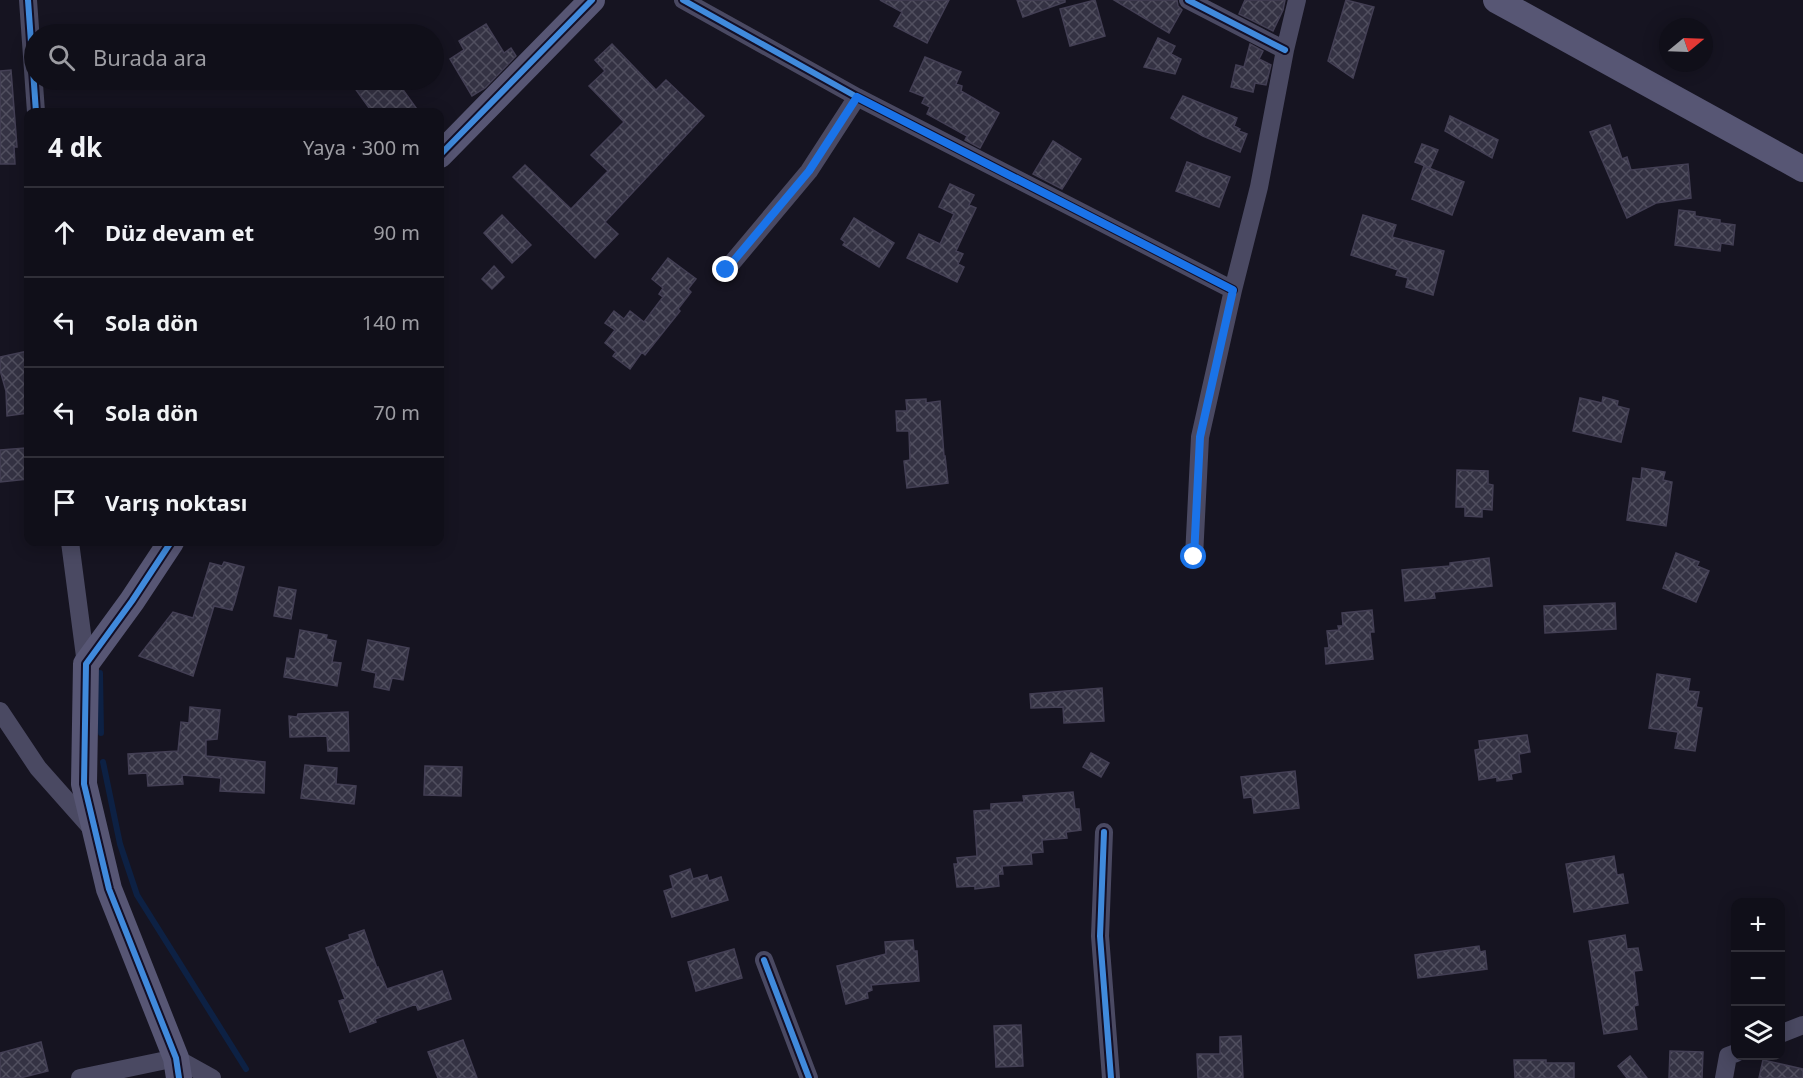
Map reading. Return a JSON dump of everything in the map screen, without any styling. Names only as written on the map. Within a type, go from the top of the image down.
[{"type":"street","points":[[28,0],[30,24]]},
{"type":"street","points":[[444,150],[592,0]]},
{"type":"street","points":[[683,0],[857,97],[1233,290]]},
{"type":"street","points":[[1188,0],[1285,50]]},
{"type":"street","points":[[1194,557],[1200,437],[1259,187],[1285,50],[1297,0]]},
{"type":"street","points":[[1496,0],[1803,169]]},
{"type":"street","points":[[34,90],[36,108]]},
{"type":"street","points":[[726,270],[809,171],[857,97]]},
{"type":"street","points":[[71,546],[86,664],[84,784],[109,889],[178,1068]]},
{"type":"street","points":[[86,664],[168,546]]},
{"type":"street","points":[[0,711],[38,768],[95,833]]},
{"type":"street","points":[[1104,832],[1100,936],[1112,1078]]},
{"type":"street","points":[[764,960],[809,1078]]},
{"type":"street","points":[[1785,1032],[1803,1025]]},
{"type":"street","points":[[1724,1078],[1728,1056],[1731,1055]]},
{"type":"street","points":[[80,1078],[178,1068],[212,1078]]},
{"type":"building","points":[[880,0],[949,0],[927,43],[894,26],[902,12]]},
{"type":"building","points":[[1017,0],[1065,0],[1065,2],[1023,17]]},
{"type":"building","points":[[1095,0],[1105,36],[1070,46],[1060,9]]},
{"type":"building","points":[[1114,0],[1177,0],[1182,10],[1169,33]]},
{"type":"building","points":[[1245,0],[1285,0],[1273,31],[1239,14]]},
{"type":"building","points":[[1346,0],[1374,7],[1353,78],[1328,61]]},
{"type":"building","points":[[486,24],[504,53],[511,48],[516,56],[485,88],[472,96],[450,59],[464,50],[459,41]]},
{"type":"building","points":[[1158,38],[1175,46],[1171,54],[1181,59],[1175,74],[1144,67]]},
{"type":"building","points":[[612,44],[656,90],[666,80],[704,116],[605,222],[618,234],[595,258],[513,177],[525,165],[571,209],[608,171],[591,155],[624,122],[589,86],[605,71],[595,60]]},
{"type":"building","points":[[1250,44],[1263,51],[1259,59],[1271,65],[1266,85],[1255,83],[1253,92],[1231,87],[1236,65],[1244,67]]},
{"type":"building","points":[[925,57],[961,72],[956,84],[962,86],[961,91],[999,113],[980,148],[965,140],[967,136],[927,114],[930,107],[922,103],[925,97],[910,91]]},
{"type":"building","points":[[11,70],[17,147],[14,147],[15,164],[0,164],[0,71]]},
{"type":"building","points":[[356,90],[403,90],[416,108],[369,108]]},
{"type":"building","points":[[1183,96],[1237,118],[1234,126],[1247,134],[1240,152],[1203,136],[1171,118]]},
{"type":"building","points":[[1450,116],[1498,140],[1492,158],[1445,131]]},
{"type":"building","points":[[1610,125],[1622,159],[1627,157],[1631,170],[1688,164],[1691,198],[1656,203],[1627,218],[1590,132]]},
{"type":"building","points":[[1053,141],[1081,159],[1062,189],[1033,174]]},
{"type":"building","points":[[1422,144],[1438,150],[1430,168],[1415,162]]},
{"type":"building","points":[[1187,162],[1230,177],[1219,207],[1176,191]]},
{"type":"building","points":[[1424,166],[1464,182],[1452,215],[1412,199]]},
{"type":"building","points":[[950,184],[974,195],[969,205],[976,208],[956,251],[963,254],[958,264],[964,267],[957,282],[907,258],[919,234],[940,244],[954,214],[939,207]]},
{"type":"building","points":[[1679,210],[1695,212],[1695,216],[1735,225],[1733,245],[1721,243],[1720,251],[1675,245]]},
{"type":"building","points":[[502,215],[531,245],[512,263],[484,233]]},
{"type":"building","points":[[1363,215],[1396,225],[1392,237],[1444,251],[1433,295],[1406,287],[1408,278],[1396,275],[1398,270],[1351,255]]},
{"type":"building","points":[[854,218],[894,243],[879,267],[843,245],[845,242],[841,239]]},
{"type":"building","points":[[668,258],[696,279],[688,289],[691,292],[678,309],[680,311],[645,355],[642,352],[630,369],[613,356],[616,352],[605,343],[615,330],[605,323],[614,311],[624,319],[630,311],[644,322],[663,297],[659,294],[663,288],[652,279]]},
{"type":"building","points":[[494,266],[504,277],[492,289],[482,279]]},
{"type":"building","points":[[24,352],[24,414],[7,416],[6,391],[0,370],[0,357]]},
{"type":"building","points":[[1603,397],[1618,401],[1617,406],[1629,409],[1621,442],[1573,431],[1580,398],[1602,403]]},
{"type":"building","points":[[926,399],[926,403],[940,401],[948,483],[907,488],[904,461],[910,460],[909,431],[897,431],[896,411],[907,411],[906,400]]},
{"type":"building","points":[[24,448],[24,479],[0,482],[0,450]]},
{"type":"building","points":[[1642,468],[1665,472],[1663,480],[1672,482],[1666,526],[1627,520],[1633,478],[1641,479]]},
{"type":"building","points":[[1457,470],[1488,471],[1488,484],[1493,485],[1492,510],[1482,509],[1482,517],[1465,516],[1465,507],[1456,507]]},
{"type":"building","points":[[1676,553],[1699,562],[1697,566],[1709,571],[1696,602],[1663,588]]},
{"type":"building","points":[[1489,558],[1492,586],[1434,592],[1435,598],[1405,601],[1402,570],[1450,566],[1450,563]]},
{"type":"building","points":[[224,562],[244,567],[235,601],[232,610],[214,606],[193,676],[139,656],[173,612],[193,618],[210,563],[222,566]]},
{"type":"building","points":[[279,587],[296,590],[291,619],[274,616]]},
{"type":"building","points":[[1615,603],[1616,629],[1545,633],[1544,606]]},
{"type":"building","points":[[1372,610],[1374,632],[1370,632],[1373,659],[1326,664],[1325,648],[1329,648],[1327,631],[1339,630],[1338,626],[1343,626],[1342,613]]},
{"type":"building","points":[[300,630],[327,635],[326,639],[336,641],[332,662],[341,663],[337,686],[284,677],[287,658],[295,659]]},
{"type":"building","points":[[368,640],[409,648],[403,680],[392,678],[389,690],[374,687],[376,673],[362,670]]},
{"type":"building","points":[[1657,674],[1690,679],[1688,691],[1699,692],[1696,707],[1702,708],[1695,751],[1675,748],[1678,732],[1649,728]]},
{"type":"building","points":[[1102,688],[1104,721],[1064,723],[1063,707],[1031,708],[1030,694]]},
{"type":"building","points":[[190,707],[220,710],[217,739],[206,740],[206,756],[265,762],[264,793],[220,791],[221,778],[182,775],[183,784],[148,786],[147,773],[129,774],[128,754],[178,751],[181,722],[189,723]]},
{"type":"building","points":[[348,712],[349,751],[328,751],[327,736],[290,737],[289,716]]},
{"type":"building","points":[[1527,735],[1530,752],[1519,754],[1521,772],[1511,774],[1512,779],[1497,781],[1497,777],[1479,780],[1475,750],[1480,749],[1479,741]]},
{"type":"building","points":[[1091,753],[1109,763],[1101,777],[1083,767]]},
{"type":"building","points":[[305,765],[337,768],[336,784],[356,786],[354,804],[301,798]]},
{"type":"building","points":[[425,766],[462,767],[461,796],[424,795]]},
{"type":"building","points":[[1295,771],[1299,808],[1254,813],[1252,797],[1244,798],[1241,777]]},
{"type":"building","points":[[1073,792],[1075,809],[1079,809],[1081,830],[1066,832],[1067,838],[1042,840],[1043,852],[1031,853],[1032,864],[1002,866],[1003,874],[998,874],[999,886],[975,889],[975,886],[957,887],[954,864],[958,864],[957,858],[977,856],[974,811],[991,810],[991,804],[1024,802],[1023,796]]},
{"type":"building","points":[[1614,856],[1617,875],[1623,874],[1628,903],[1574,912],[1566,864]]},
{"type":"building","points":[[690,869],[693,879],[707,875],[709,881],[721,877],[728,900],[672,917],[664,891],[673,888],[670,876]]},
{"type":"building","points":[[364,930],[387,989],[442,971],[451,999],[418,1010],[416,1004],[375,1019],[376,1022],[350,1032],[339,1001],[345,999],[326,948],[350,939],[349,935]]},
{"type":"building","points":[[1625,935],[1627,949],[1638,948],[1642,970],[1634,971],[1638,1005],[1634,1006],[1637,1029],[1604,1034],[1589,941]]},
{"type":"building","points":[[913,940],[914,951],[917,951],[919,981],[871,985],[872,990],[867,992],[868,998],[846,1004],[837,966],[886,954],[885,942]]},
{"type":"building","points":[[1479,946],[1480,952],[1485,951],[1487,969],[1418,978],[1415,955]]},
{"type":"building","points":[[734,949],[742,978],[696,991],[688,962]]},
{"type":"building","points":[[1021,1025],[1023,1066],[996,1067],[994,1026]]},
{"type":"building","points":[[1241,1036],[1243,1078],[1198,1078],[1197,1054],[1220,1054],[1220,1037]]},
{"type":"building","points":[[463,1040],[477,1078],[438,1078],[428,1052]]},
{"type":"building","points":[[41,1042],[48,1071],[20,1078],[0,1078],[0,1053]]},
{"type":"building","points":[[1670,1051],[1703,1052],[1702,1078],[1669,1078]]},
{"type":"building","points":[[1630,1056],[1647,1078],[1627,1078],[1618,1066]]},
{"type":"building","points":[[1514,1060],[1574,1063],[1574,1078],[1515,1078]]},
{"type":"building","points":[[1763,1060],[1803,1069],[1803,1078],[1759,1078]]},
{"type":"waterway","points":[[100,673],[101,733]]},
{"type":"waterway","points":[[103,762],[120,844],[137,895],[246,1069]]},
{"type":"cycle path","points":[[28,0],[30,24]]},
{"type":"cycle path","points":[[444,151],[592,0]]},
{"type":"cycle path","points":[[683,0],[857,97],[1233,290]]},
{"type":"cycle path","points":[[1188,0],[1285,50]]},
{"type":"cycle path","points":[[34,90],[36,108]]},
{"type":"cycle path","points":[[168,546],[86,664],[84,784],[109,889],[176,1058],[179,1078]]},
{"type":"cycle path","points":[[1104,832],[1100,936],[1111,1078]]},
{"type":"cycle path","points":[[764,960],[809,1078]]},
{"type":"route","points":[[726,270],[809,171],[857,97],[1233,290],[1200,437],[1194,557]]}]
